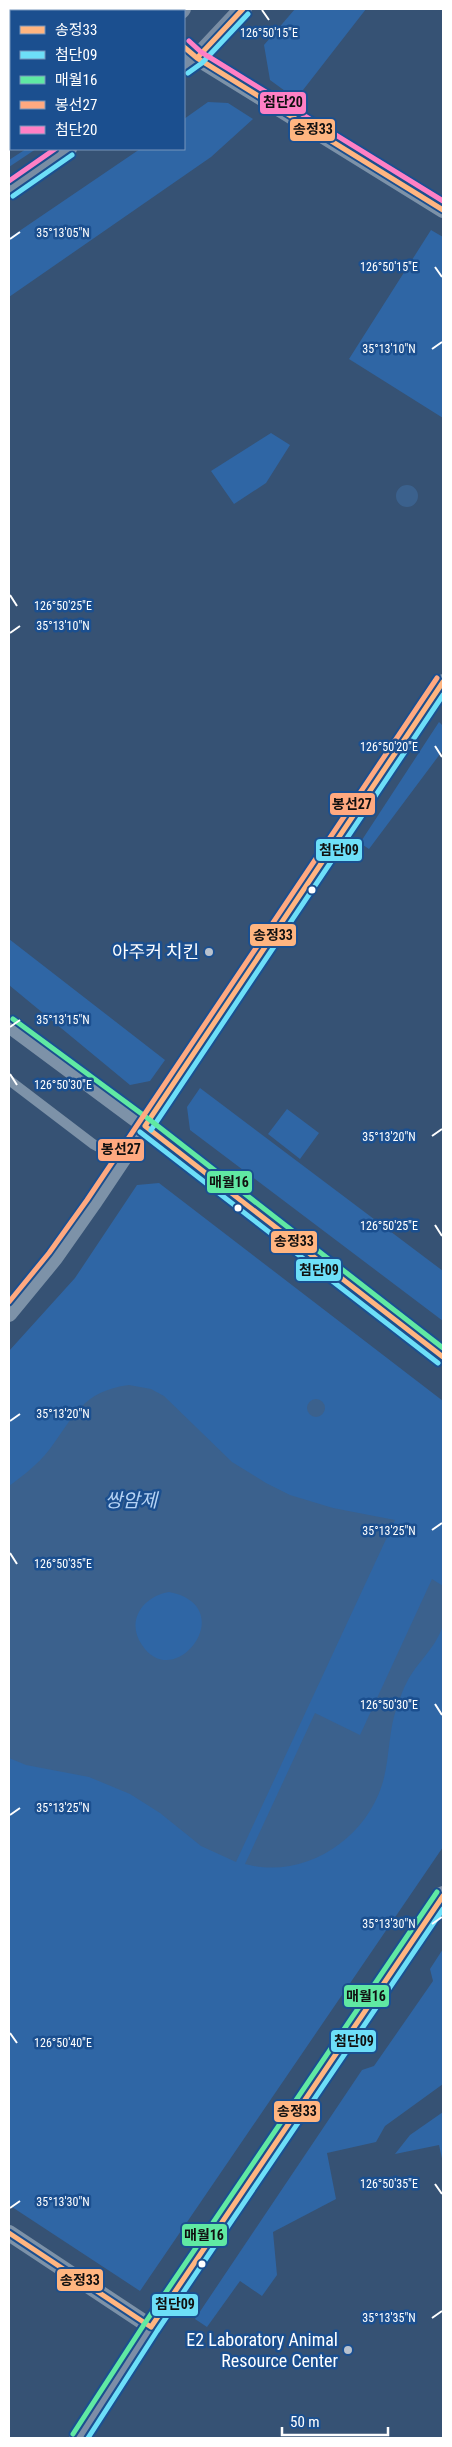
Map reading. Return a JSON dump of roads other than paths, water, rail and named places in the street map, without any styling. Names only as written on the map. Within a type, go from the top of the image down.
[{"type":"main road","points":[[188,57],[243,9]]},
{"type":"main road","points":[[9,190],[67,150]]},
{"type":"main road","points":[[79,2438],[151,2327],[443,1896]]},
{"type":"street","points":[[188,57],[443,210]]},
{"type":"street","points":[[9,1314],[55,1258],[443,682]]},
{"type":"street","points":[[9,1025],[145,1126],[443,1357]]},
{"type":"street","points":[[9,1080],[93,1144],[108,1152]]},
{"type":"street","points":[[9,2233],[151,2327]]},
{"type":"water","points":[[403,485],[411,485],[418,492],[418,500],[411,507],[403,507],[396,500],[396,492]]},
{"type":"water","name":"쌍암제","points":[[129,1385],[151,1389],[164,1396],[232,1462],[290,1495],[333,1508],[395,1520],[236,1862],[201,1846],[160,1813],[130,1794],[89,1777],[26,1765],[9,1758],[9,1486],[30,1470],[49,1450],[81,1407],[100,1393]],"holes":[[[169,1592],[190,1600],[200,1613],[201,1628],[195,1642],[184,1654],[170,1660],[156,1658],[142,1645],[137,1636],[136,1618],[140,1611],[152,1598]]]},
{"type":"water","points":[[316,1399],[322,1402],[325,1408],[322,1414],[316,1417],[310,1414],[307,1408],[310,1402]]},
{"type":"water","points":[[432,1579],[443,1586],[443,1624],[437,1640],[411,1675],[402,1694],[394,1716],[385,1775],[373,1805],[361,1823],[346,1839],[328,1852],[309,1861],[288,1866],[267,1867],[245,1864],[315,1713],[360,1735]]},
{"type":"place","name":"아주커 치킨","points":[[209,952]]},
{"type":"place","name":"E2 Laboratory Animal Resource Center","points":[[348,2350]]}]
